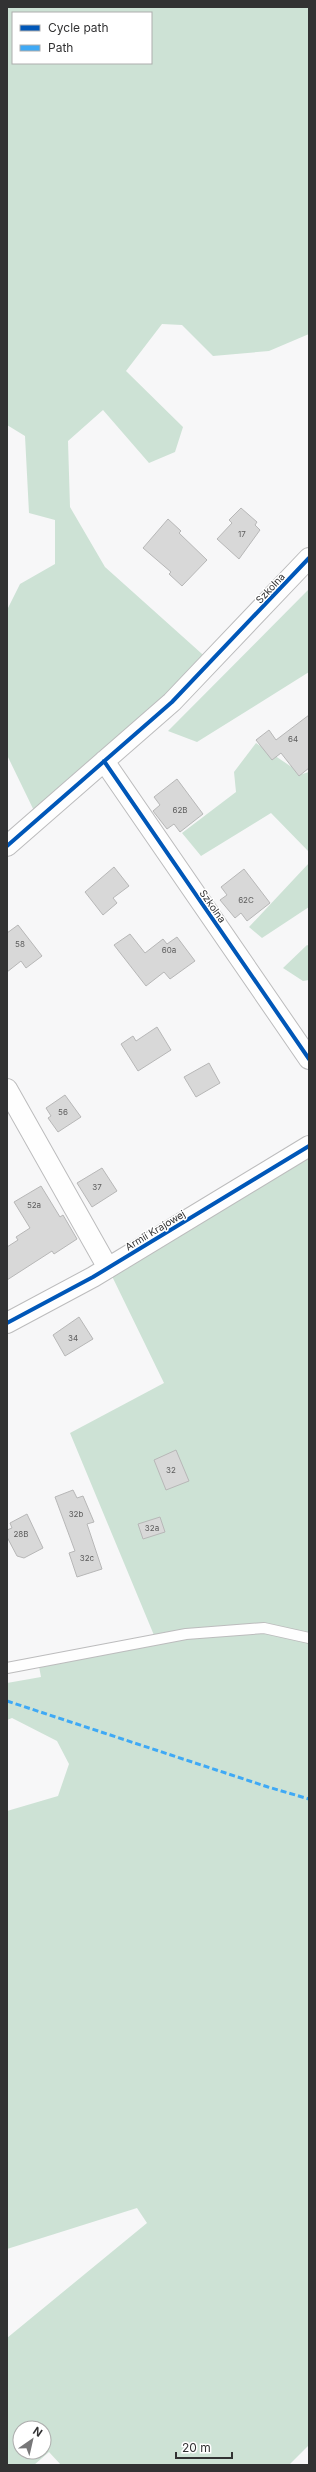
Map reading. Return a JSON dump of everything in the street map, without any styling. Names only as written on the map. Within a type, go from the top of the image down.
[{"type":"street","name":"Szkolna","points":[[7,846],[172,702],[309,558]]},
{"type":"street","name":"Szkolna","points":[[104,762],[309,1059]]},
{"type":"street","points":[[7,1089],[108,1268]]},
{"type":"street","name":"Armii Krajowej","points":[[7,1323],[108,1268],[309,1146]]},
{"type":"lane","points":[[7,1668],[186,1634],[264,1628],[309,1638]]},
{"type":"green space","points":[[7,7],[309,7],[309,334],[269,351],[213,356],[182,325],[162,324],[126,371],[183,427],[175,452],[149,463],[103,410],[68,441],[70,507],[105,567],[211,662],[38,819],[7,755],[7,610],[20,584],[55,564],[55,520],[29,513],[25,436],[7,425]]},
{"type":"green space","points":[[309,589],[309,672],[197,742],[168,731]]},
{"type":"green space","points":[[256,743],[302,774],[309,772],[309,852],[271,813],[201,856],[182,833],[236,792],[234,772]]},
{"type":"green space","points":[[309,863],[309,907],[262,938],[249,927]]},
{"type":"green space","points":[[307,945],[309,946],[309,980],[303,981],[283,968]]},
{"type":"green space","points":[[309,1146],[309,2445],[289,2465],[61,2465],[52,2455],[52,2420],[12,2420],[12,2460],[40,2460],[34,2465],[7,2465],[7,2338],[147,2223],[137,2208],[7,2249],[7,1811],[58,1796],[69,1764],[57,1741],[12,1718],[7,1720],[7,1683],[41,1677],[38,1661],[156,1640],[70,1433],[164,1383],[108,1268]]},
{"type":"building","points":[[241,508],[257,522],[255,525],[260,530],[239,559],[217,539],[232,523],[229,520]]},
{"type":"building","points":[[168,519],[181,531],[179,533],[207,560],[182,586],[169,574],[171,572],[143,548]]},
{"type":"building","points":[[309,715],[309,768],[299,776],[281,753],[272,760],[256,740],[269,730],[276,740]]},
{"type":"building","points":[[177,779],[203,814],[180,832],[174,824],[167,829],[153,811],[160,805],[154,797]]},
{"type":"building","points":[[114,867],[129,886],[113,898],[117,903],[103,915],[85,892]]},
{"type":"building","points":[[244,869],[270,903],[247,921],[241,913],[235,918],[220,900],[227,895],[221,887]]},
{"type":"building","points":[[18,925],[42,956],[26,968],[21,961],[7,972],[7,933]]},
{"type":"building","points":[[130,934],[145,953],[163,939],[167,944],[177,937],[195,961],[170,979],[164,972],[146,986],[114,945]]},
{"type":"building","points":[[157,1027],[171,1050],[138,1071],[121,1044],[133,1036],[136,1041]]},
{"type":"building","points":[[209,1063],[220,1083],[196,1097],[184,1077]]},
{"type":"building","points":[[65,1095],[81,1117],[58,1132],[48,1118],[51,1116],[46,1108]]},
{"type":"building","points":[[102,1168],[117,1191],[92,1207],[77,1183]]},
{"type":"building","points":[[41,1186],[60,1217],[63,1215],[77,1239],[54,1254],[52,1251],[7,1280],[7,1247],[18,1240],[16,1237],[30,1228],[14,1202]]},
{"type":"building","points":[[79,1317],[93,1339],[65,1356],[53,1335]]},
{"type":"building","points":[[176,1450],[189,1481],[166,1490],[154,1460]]},
{"type":"building","points":[[73,1490],[77,1498],[83,1496],[94,1522],[87,1524],[102,1569],[77,1577],[69,1553],[75,1551],[55,1497]]},
{"type":"building","points":[[27,1514],[43,1548],[24,1558],[17,1556],[7,1537],[7,1530],[12,1528],[10,1523]]},
{"type":"building","points":[[160,1517],[165,1532],[143,1539],[138,1524]]},
{"type":"marked path","points":[[7,1701],[268,1787],[309,1799]]},
{"type":"cycle path","points":[[7,846],[172,702],[309,558]]},
{"type":"cycle path","points":[[104,761],[309,1059]]},
{"type":"cycle path","points":[[7,1323],[93,1277],[309,1146]]}]
